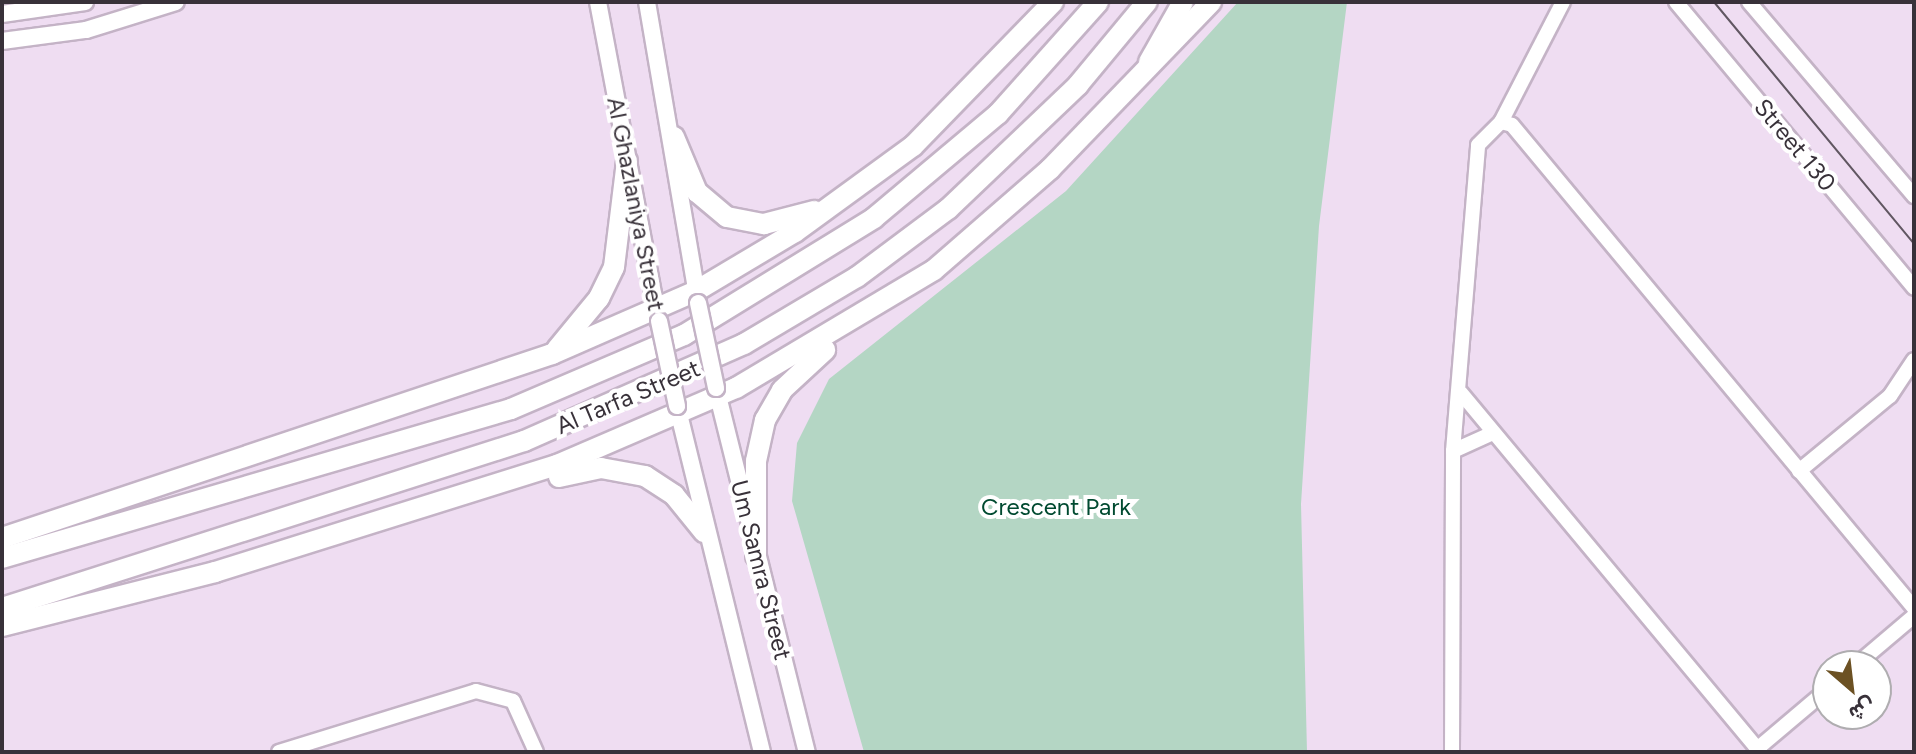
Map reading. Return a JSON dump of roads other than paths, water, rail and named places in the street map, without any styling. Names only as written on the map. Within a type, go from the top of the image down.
[{"type":"main road","points":[[2,538],[552,354],[658,316],[697,297],[833,205],[954,110],[1053,2]]},
{"type":"main road","name":"Al Tarfa Street","points":[[2,558],[511,409],[684,335],[874,218],[998,114],[1098,2]]},
{"type":"main road","name":"Al Tarfa Street","points":[[2,608],[524,441],[732,351],[857,277],[948,209],[1078,85],[1147,2]]},
{"type":"main road","points":[[1135,86],[1183,2]]},
{"type":"main road","points":[[2,626],[215,572],[507,481],[717,392],[850,324],[993,222],[1135,86],[1211,2]]},
{"type":"main road","points":[[674,137],[697,192],[727,217],[764,224],[833,205]]},
{"type":"main road","points":[[552,354],[599,298],[614,267],[627,161]]},
{"type":"main road","points":[[756,556],[756,461],[765,420],[782,390],[850,324]]},
{"type":"main road","points":[[507,481],[627,471],[662,485],[704,532]]},
{"type":"street","points":[[2,14],[85,2]]},
{"type":"street","points":[[2,41],[86,30],[176,2]]},
{"type":"street","name":"Al Ghazlaniya Street","points":[[598,2],[677,410]]},
{"type":"street","name":"Al Ghazlaniya Street","points":[[647,2],[674,137],[697,297],[717,392]]},
{"type":"street","points":[[1749,2],[1914,196]]},
{"type":"street","name":"Street 130","points":[[1676,3],[1914,288]]},
{"type":"street","points":[[1452,752],[1453,451],[1461,393],[1478,145],[1501,122],[1559,6]]},
{"type":"street","points":[[1501,122],[1512,125],[1914,608]]},
{"type":"street","points":[[1890,396],[1914,360]]},
{"type":"street","points":[[1799,471],[1890,396],[1914,384]]},
{"type":"street","name":"Um Samra Street","points":[[717,392],[807,752]]},
{"type":"street","points":[[1461,393],[1758,751],[1812,703]]},
{"type":"street","name":"Um Samra Street","points":[[677,410],[704,532],[762,752]]},
{"type":"street","points":[[1453,451],[1493,433]]},
{"type":"street","points":[[1874,650],[1914,616]]},
{"type":"street","points":[[279,752],[476,691],[513,701],[536,752]]},
{"type":"tram line","points":[[1714,2],[1914,244]]},
{"type":"park label","name":"Crescent Park","points":[[1056,507]]}]
